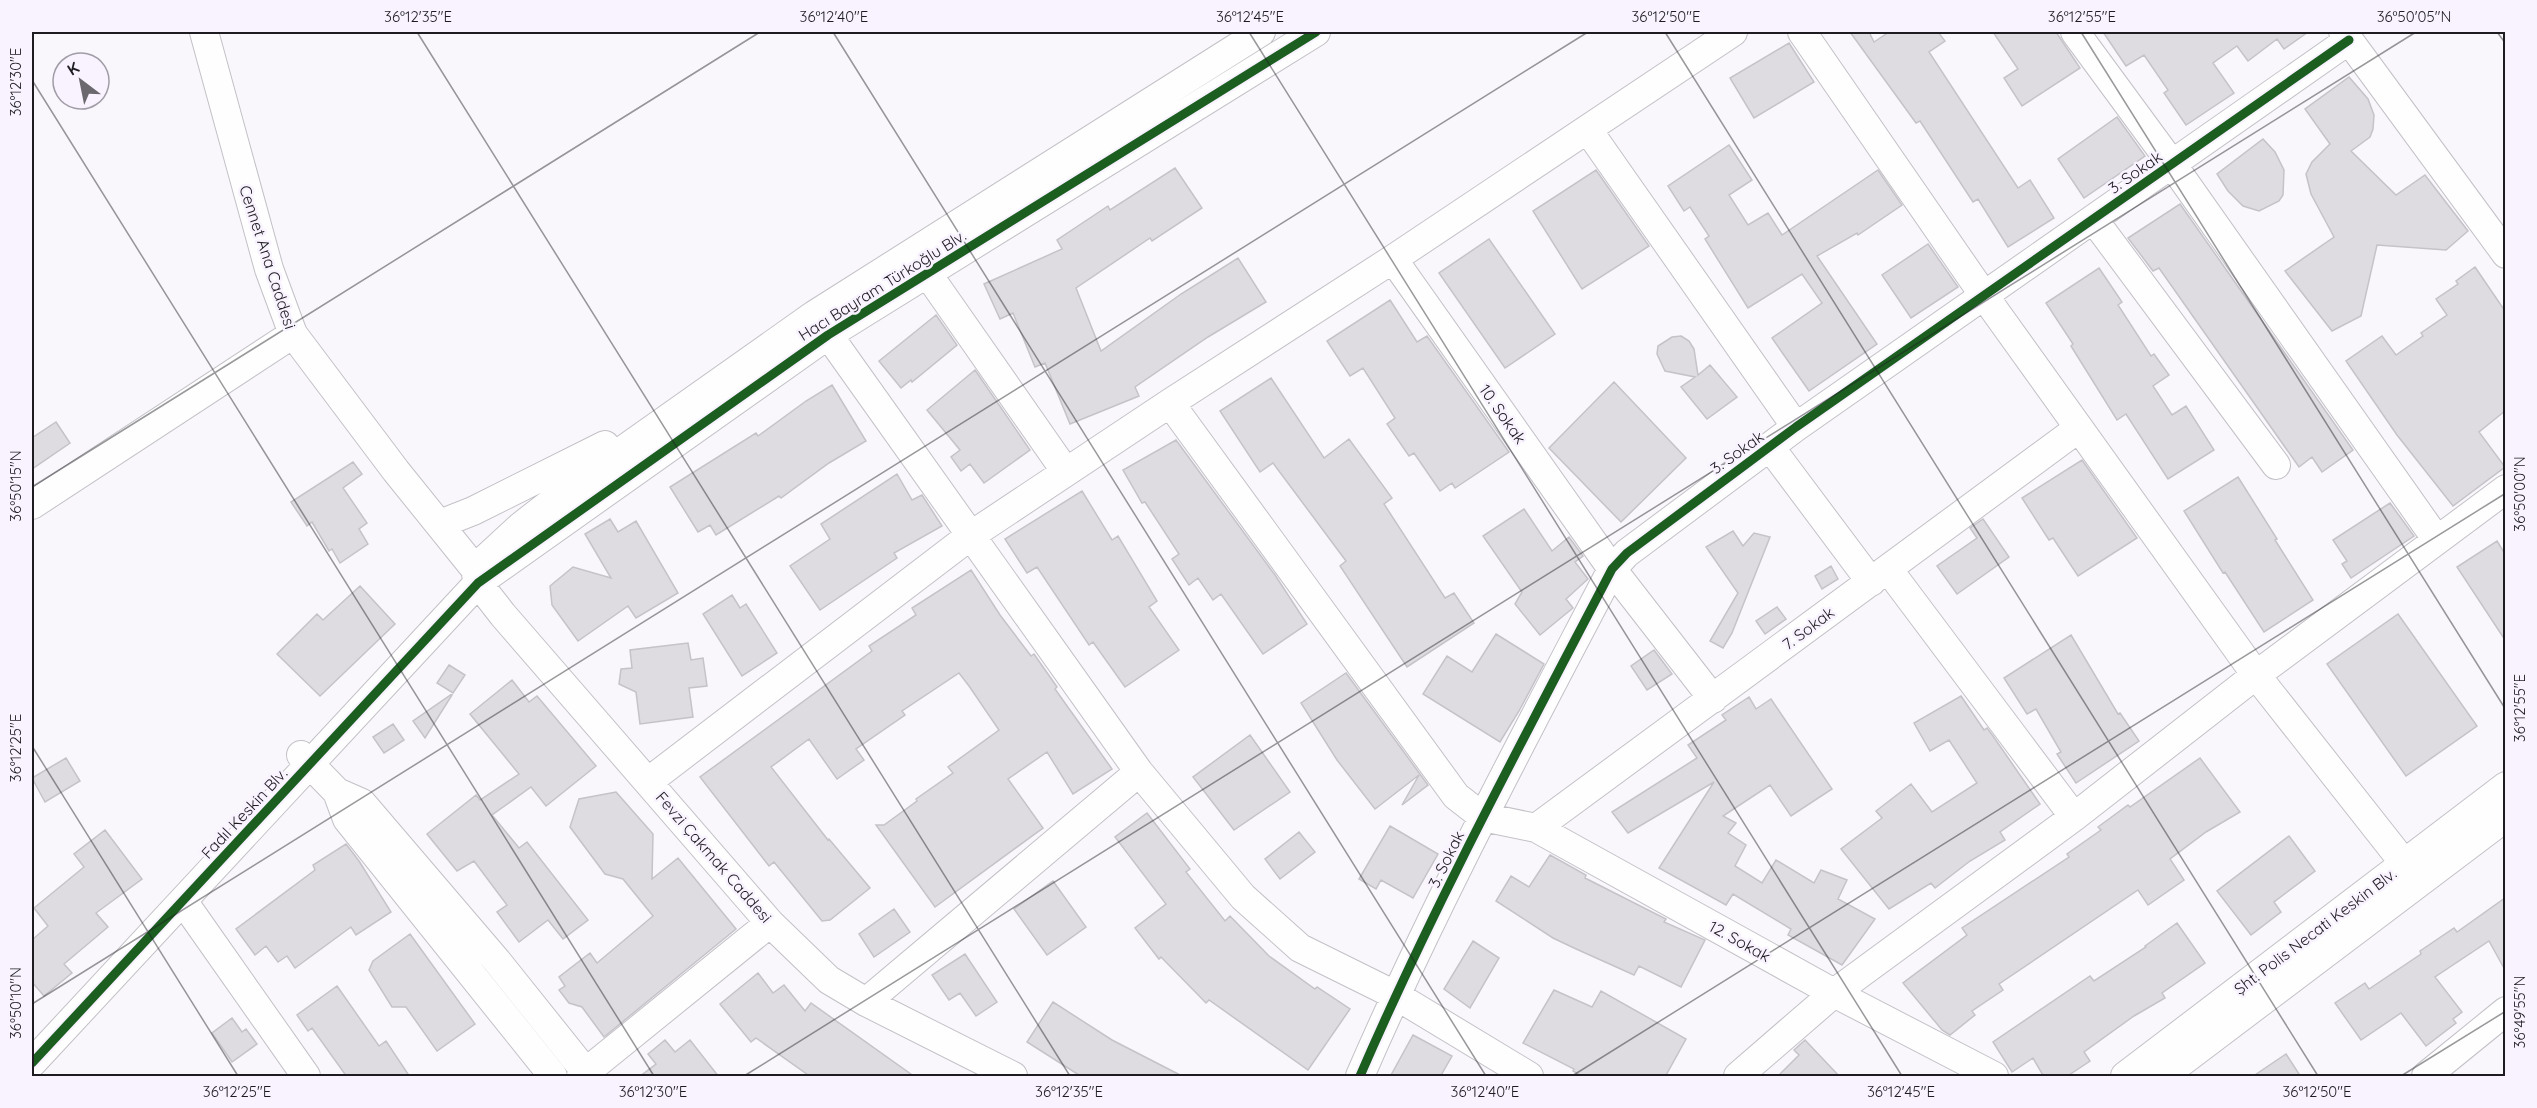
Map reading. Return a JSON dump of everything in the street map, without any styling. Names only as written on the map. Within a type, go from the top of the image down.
[{"type":"street","name":"Cennet Ana Caddesi","points":[[204,32],[268,269],[293,334],[396,471],[440,524],[476,576]]},
{"type":"street","name":"Hacı Bayram Türkoğlu Blv.","points":[[476,576],[821,325],[1261,32]]},
{"type":"street","name":"Hacı Bayram Türkoğlu Blv.","points":[[476,576],[521,526],[566,491],[700,396],[821,325],[927,273],[1316,32]]},
{"type":"street","points":[[649,781],[970,536],[1170,403],[1393,260],[1733,32]]},
{"type":"street","points":[[1802,32],[1985,297],[2256,675],[2411,873]]},
{"type":"street","points":[[2075,32],[2172,164],[2437,540]]},
{"type":"street","points":[[2346,36],[2505,254]]},
{"type":"street","name":"3. Sokak","points":[[1360,1077],[1395,995],[1483,817],[1612,569],[1627,553],[1796,427],[2094,220],[2346,36]]},
{"type":"street","points":[[1588,130],[1796,427]]},
{"type":"street","points":[[2094,220],[2277,465]]},
{"type":"street","name":"10. Sokak","points":[[1393,260],[1612,569],[1713,699]]},
{"type":"street","points":[[927,273],[1066,472]]},
{"type":"street","points":[[821,325],[1139,772],[1242,897],[1300,948],[1395,995],[1529,1077]]},
{"type":"street","points":[[32,505],[293,334]]},
{"type":"street","points":[[440,524],[473,511],[573,462],[700,396]]},
{"type":"street","points":[[1170,403],[1456,796],[1483,817]]},
{"type":"street","name":"7. Sokak","points":[[1536,828],[2079,428]]},
{"type":"street","points":[[1770,447],[1879,575],[2074,817]]},
{"type":"street","points":[[1738,1077],[1834,993],[2074,817],[2256,675],[2505,489]]},
{"type":"street","name":"Fadıl Keskin Blv.","points":[[32,1042],[305,760],[476,576]]},
{"type":"street","name":"Fevzi Çakmak Caddesi","points":[[476,576],[503,615],[770,923],[829,980],[866,1002],[1013,1077]]},
{"type":"street","points":[[305,760],[337,792],[362,803],[497,961],[585,1075],[770,923]]},
{"type":"street","name":"Fadıl Keskin Blv.","points":[[32,1063],[183,901],[305,760]]},
{"type":"street","points":[[866,1002],[1139,772]]},
{"type":"street","name":"Şht. Polis Necati Keskin Blv.","points":[[2163,1077],[2411,873],[2505,786]]},
{"type":"street","points":[[337,792],[346,819],[553,1077]]},
{"type":"street","name":"12. Sokak","points":[[1483,817],[1536,828],[1834,993],[1994,1077]]},
{"type":"street","name":"Şht. Polis Necati Keskin Blv.","points":[[2125,1077],[2411,873],[2505,817]]},
{"type":"street","points":[[183,901],[306,1077]]},
{"type":"street","points":[[2426,1077],[2505,1011]]},
{"type":"building","points":[[1850,32],[1869,32],[1874,42],[1889,32],[1938,32],[1945,41],[1929,52],[2018,188],[2030,180],[2054,218],[2008,247],[1978,199],[1973,202],[1920,121],[1916,123]]},
{"type":"building","points":[[1993,32],[2056,32],[2080,68],[2022,106],[2004,78],[2018,69]]},
{"type":"building","points":[[2103,32],[2308,32],[2284,49],[2277,39],[2248,61],[2237,46],[2213,63],[2234,93],[2186,125],[2164,93],[2168,90],[2144,55],[2126,66]]},
{"type":"building","points":[[1789,43],[1814,82],[1754,118],[1730,78]]},
{"type":"building","points":[[2349,77],[2368,99],[2374,115],[2370,137],[2351,151],[2396,195],[2425,175],[2468,231],[2446,250],[2377,245],[2361,316],[2332,331],[2285,271],[2334,237],[2311,194],[2306,174],[2312,162],[2330,144],[2305,109]]},
{"type":"building","points":[[2117,117],[2145,156],[2084,198],[2058,159]]},
{"type":"building","points":[[2263,139],[2275,152],[2284,170],[2283,195],[2279,201],[2259,211],[2243,206],[2228,191],[2217,174]]},
{"type":"building","points":[[1729,145],[1752,180],[1729,195],[1748,225],[1768,213],[1782,235],[1878,170],[1902,205],[1858,235],[1857,233],[1817,256],[1877,344],[1809,391],[1772,338],[1822,303],[1802,274],[1748,308],[1705,239],[1709,236],[1690,207],[1684,211],[1668,186]]},
{"type":"building","points":[[1175,168],[1202,208],[1152,241],[1150,238],[1076,288],[1101,351],[1181,294],[1238,258],[1266,302],[1208,337],[1135,387],[1139,396],[1070,424],[1045,363],[1035,367],[1013,313],[1000,319],[984,284],[1062,249],[1057,240],[1108,206],[1110,210]]},
{"type":"building","points":[[1596,170],[1649,246],[1582,289],[1533,211]]},
{"type":"building","points":[[2180,204],[2353,450],[2322,472],[2312,457],[2299,467],[2159,268],[2153,271],[2128,238]]},
{"type":"building","points":[[1489,239],[1555,334],[1505,368],[1439,273]]},
{"type":"building","points":[[1928,244],[1958,287],[1911,318],[1882,275]]},
{"type":"building","points":[[2475,267],[2505,311],[2505,411],[2479,432],[2505,467],[2453,506],[2397,435],[2346,361],[2382,336],[2396,355],[2423,336],[2421,333],[2447,315],[2436,299],[2458,284],[2456,281]]},
{"type":"building","points":[[2099,268],[2122,302],[2118,305],[2151,356],[2154,354],[2169,375],[2153,386],[2172,415],[2186,406],[2214,450],[2168,479],[2126,414],[2117,420],[2071,346],[2073,344],[2046,303]]},
{"type":"building","points":[[1390,300],[1417,342],[1427,336],[1509,452],[1455,488],[1452,483],[1440,491],[1414,453],[1409,456],[1387,424],[1395,418],[1363,368],[1350,376],[1327,341]]},
{"type":"building","points":[[936,315],[957,345],[912,382],[911,380],[901,388],[879,361]]},
{"type":"building","points":[[1681,336],[1689,341],[1694,349],[1698,375],[1710,365],[1737,397],[1707,419],[1681,387],[1695,377],[1665,371],[1657,354],[1658,346],[1672,337]]},
{"type":"building","points":[[975,370],[1030,450],[984,483],[970,464],[961,471],[951,457],[960,450],[927,410]]},
{"type":"building","points":[[1271,378],[1324,458],[1349,439],[1392,498],[1384,504],[1445,598],[1454,593],[1474,623],[1407,667],[1340,566],[1346,561],[1273,463],[1260,472],[1220,411]]},
{"type":"building","points":[[1614,382],[1686,458],[1621,522],[1549,448]]},
{"type":"building","points":[[832,385],[866,441],[829,463],[781,498],[779,496],[716,535],[710,525],[698,532],[670,487],[756,433],[758,436]]},
{"type":"building","points":[[56,422],[70,443],[32,469],[32,438]]},
{"type":"building","points":[[1176,440],[1275,575],[1307,624],[1263,654],[1221,594],[1213,600],[1198,578],[1189,585],[1172,559],[1179,554],[1145,502],[1142,503],[1123,470]]},
{"type":"building","points":[[2082,460],[2137,538],[2078,576],[2053,538],[2049,540],[2022,498]]},
{"type":"building","points":[[353,462],[362,474],[343,488],[367,523],[359,529],[368,544],[340,563],[332,549],[329,551],[312,522],[307,526],[291,502]]},
{"type":"building","points":[[897,474],[912,500],[922,495],[942,526],[894,553],[897,558],[820,610],[790,566],[830,539],[821,524]]},
{"type":"building","points":[[2238,477],[2313,600],[2264,632],[2184,511]]},
{"type":"building","points":[[1082,491],[1112,540],[1118,536],[1157,601],[1149,607],[1179,650],[1125,687],[1093,642],[1089,645],[1037,567],[1027,573],[1005,539]]},
{"type":"building","points":[[2390,503],[2414,536],[2351,578],[2342,564],[2347,561],[2333,540]]},
{"type":"building","points":[[1524,509],[1552,551],[1569,537],[1583,556],[1575,562],[1588,579],[1566,599],[1573,608],[1540,635],[1515,604],[1522,592],[1483,536]]},
{"type":"building","points":[[610,519],[618,532],[636,521],[678,593],[636,618],[628,606],[578,641],[552,605],[550,586],[573,567],[611,578],[585,534]]},
{"type":"building","points":[[1983,519],[2009,557],[1957,594],[1937,566],[1977,538],[1970,528]]},
{"type":"building","points":[[1733,531],[1743,546],[1754,533],[1770,537],[1732,633],[1723,648],[1710,641],[1738,593],[1706,547]]},
{"type":"building","points":[[2497,541],[2505,554],[2505,640],[2457,567]]},
{"type":"building","points":[[1831,566],[1838,579],[1822,589],[1815,576]]},
{"type":"building","points":[[971,570],[1000,615],[1031,656],[1034,654],[1057,687],[1055,689],[1112,769],[1073,794],[1047,752],[1008,779],[1043,828],[935,907],[876,825],[884,825],[917,801],[916,799],[953,773],[948,767],[999,730],[969,686],[959,673],[902,711],[905,715],[856,749],[864,760],[837,779],[809,739],[771,767],[828,840],[870,888],[830,920],[822,921],[774,862],[769,866],[700,777],[872,651],[869,646],[916,615],[912,608]]},
{"type":"building","points":[[360,586],[395,624],[320,696],[277,654],[317,614],[323,620]]},
{"type":"building","points":[[732,595],[740,608],[746,604],[777,653],[742,676],[703,614]]},
{"type":"building","points":[[1777,607],[1786,619],[1765,634],[1756,621]]},
{"type":"building","points":[[2398,614],[2477,726],[2406,776],[2327,664]]},
{"type":"building","points":[[1496,634],[1544,664],[1500,742],[1423,694],[1447,656],[1472,672]]},
{"type":"building","points":[[2071,635],[2118,714],[2120,713],[2139,741],[2076,783],[2057,754],[2061,752],[2036,709],[2027,714],[2004,678]]},
{"type":"building","points":[[688,643],[691,660],[703,658],[707,686],[689,688],[693,717],[640,724],[636,692],[619,684],[621,669],[632,668],[630,650]]},
{"type":"building","points":[[1654,650],[1672,674],[1647,690],[1631,666]]},
{"type":"building","points":[[449,665],[465,675],[453,693],[437,683]]},
{"type":"building","points":[[1346,673],[1428,785],[1402,805],[1419,775],[1375,809],[1337,760],[1301,703]]},
{"type":"building","points":[[512,680],[529,702],[537,696],[596,766],[546,806],[531,787],[492,815],[519,848],[527,842],[588,920],[563,939],[548,920],[519,942],[497,912],[507,905],[474,861],[457,871],[427,834],[476,795],[480,800],[519,774],[470,714]]},
{"type":"building","points":[[452,695],[425,738],[413,721]]},
{"type":"building","points":[[1961,696],[1984,730],[1987,728],[1993,736],[2040,804],[2000,832],[2005,840],[1970,861],[1935,888],[1931,883],[1889,909],[1841,849],[1882,818],[1876,811],[1911,784],[1932,812],[1977,783],[1949,740],[1930,751],[1914,723]]},
{"type":"building","points":[[1749,697],[1756,709],[1771,699],[1832,789],[1791,816],[1770,785],[1723,816],[1736,823],[1728,833],[1746,845],[1735,866],[1762,883],[1776,860],[1814,883],[1821,870],[1847,880],[1838,899],[1875,919],[1842,965],[1788,935],[1791,929],[1733,894],[1726,905],[1659,868],[1714,782],[1628,833],[1612,812],[1697,758],[1688,745],[1726,720],[1722,715]]},
{"type":"building","points":[[393,724],[404,740],[384,753],[373,737]]},
{"type":"building","points":[[1250,735],[1290,792],[1234,830],[1193,777]]},
{"type":"building","points":[[66,758],[80,781],[45,802],[32,778]]},
{"type":"building","points":[[2200,758],[2240,812],[2206,832],[2170,859],[2184,880],[2148,905],[2138,890],[1999,984],[2003,990],[1972,1011],[1975,1015],[1950,1035],[1942,1030],[1903,983],[1967,935],[1962,928],[2069,857],[2067,854],[2101,830],[2098,827]]},
{"type":"building","points":[[616,792],[653,834],[652,879],[678,858],[736,929],[604,1037],[582,1007],[569,1003],[559,990],[565,986],[559,977],[590,953],[597,963],[653,916],[623,879],[605,874],[570,827],[579,799]]},
{"type":"building","points":[[1147,813],[1190,869],[1186,872],[1225,921],[1230,916],[1269,956],[1315,989],[1317,987],[1350,1009],[1308,1070],[1209,1000],[1206,1003],[1161,957],[1159,959],[1135,928],[1166,904],[1115,837]]},
{"type":"building","points":[[1390,826],[1438,854],[1413,898],[1381,880],[1376,889],[1359,879]]},
{"type":"building","points":[[105,830],[142,879],[96,913],[108,927],[64,964],[72,973],[44,996],[32,982],[32,940],[48,926],[34,908],[84,867],[74,854]]},
{"type":"building","points":[[1299,832],[1315,852],[1280,879],[1265,859]]},
{"type":"building","points":[[2289,836],[2315,871],[2274,902],[2281,912],[2251,935],[2217,891]]},
{"type":"building","points":[[346,844],[391,912],[356,935],[351,927],[295,968],[287,956],[278,962],[266,946],[255,955],[236,929],[315,870],[313,865]]},
{"type":"building","points":[[1550,855],[1586,875],[1585,878],[1666,919],[1664,922],[1705,940],[1681,987],[1639,966],[1634,975],[1574,948],[1553,938],[1496,901],[1511,876],[1529,887]]},
{"type":"building","points":[[1053,881],[1086,927],[1047,955],[1014,909]]},
{"type":"building","points":[[2505,898],[2505,970],[2489,941],[2435,977],[2462,1012],[2453,1019],[2456,1023],[2426,1046],[2401,1013],[2361,1040],[2335,1003],[2365,983],[2369,989],[2421,954],[2420,951],[2454,928],[2457,932]]},
{"type":"building","points":[[894,909],[910,932],[874,957],[859,934]]},
{"type":"building","points":[[2177,923],[2205,963],[2162,993],[2165,998],[2134,1016],[2084,1052],[2090,1061],[2066,1077],[2044,1077],[2033,1058],[2012,1072],[1993,1042],[2090,976],[2094,981],[2146,947]]},
{"type":"building","points":[[410,934],[475,1024],[437,1051],[406,1007],[392,1007],[369,970],[373,961]]},
{"type":"building","points":[[1473,941],[1499,958],[1470,1008],[1444,989]]},
{"type":"building","points":[[965,954],[997,1002],[976,1016],[960,993],[949,1000],[932,975]]},
{"type":"building","points":[[758,973],[773,993],[784,985],[805,1011],[811,1003],[915,1077],[811,1077],[756,1038],[751,1042],[720,1004]]},
{"type":"building","points":[[337,986],[379,1046],[386,1041],[410,1077],[347,1077],[312,1028],[308,1031],[297,1015]]},
{"type":"building","points":[[1554,990],[1592,1007],[1601,991],[1686,1039],[1665,1077],[1583,1077],[1573,1071],[1574,1069],[1523,1043]]},
{"type":"building","points":[[1053,1002],[1112,1040],[1184,1077],[1082,1077],[1027,1042]]},
{"type":"building","points":[[232,1018],[242,1032],[246,1029],[257,1044],[232,1062],[212,1033]]},
{"type":"building","points":[[1413,1035],[1452,1056],[1440,1077],[1390,1077]]},
{"type":"building","points":[[665,1040],[675,1052],[690,1040],[719,1077],[639,1077],[656,1064],[648,1054]]},
{"type":"building","points":[[1805,1040],[1840,1077],[1777,1077],[1799,1055],[1794,1050]]},
{"type":"building","points":[[2286,1054],[2301,1077],[2252,1077]]},
{"type":"cycle path","points":[[32,1063],[478,583],[828,335],[1316,32]]},
{"type":"cycle path","points":[[1360,1076],[1419,947],[1482,820],[1612,569],[1627,553],[1796,427],[2349,40]]}]
